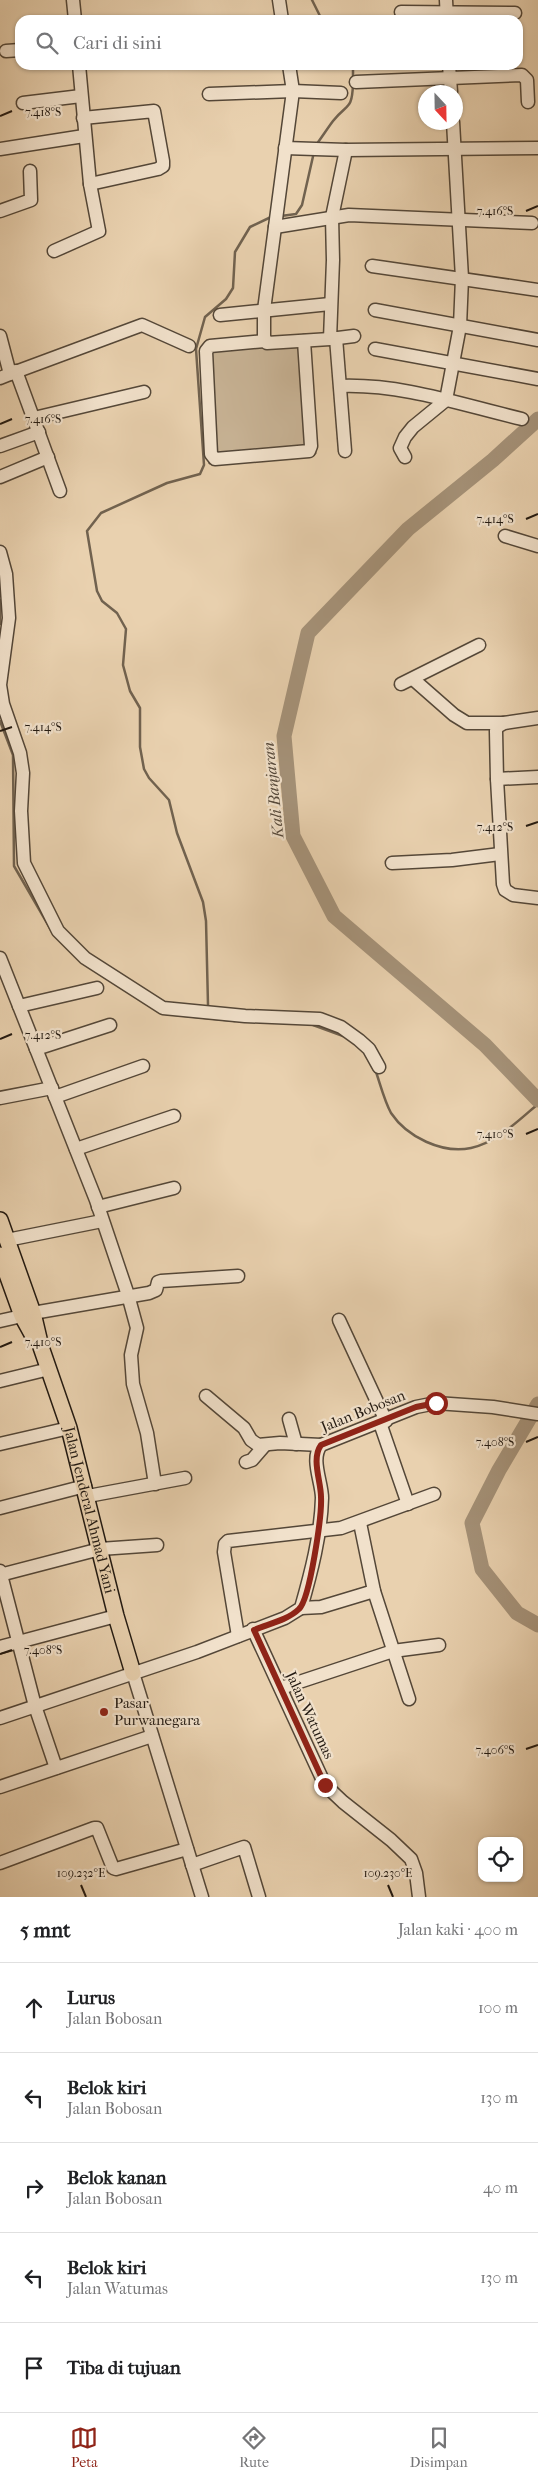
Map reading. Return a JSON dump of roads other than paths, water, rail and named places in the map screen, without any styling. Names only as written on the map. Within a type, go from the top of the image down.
[{"type":"main road","points":[[0,1220],[27,1314]]},
{"type":"main road","points":[[0,1255],[27,1314]]},
{"type":"main road","name":"Jalan Jenderal Ahmad Yani","points":[[27,1314],[49,1368],[69,1428],[116,1616],[133,1673]]},
{"type":"street","points":[[73,0],[74,15]]},
{"type":"street","points":[[279,0],[281,15]]},
{"type":"street","points":[[401,12],[447,11],[515,14]]},
{"type":"street","points":[[6,51],[15,50]]},
{"type":"street","points":[[54,251],[100,231],[90,184],[78,70]]},
{"type":"street","points":[[264,341],[264,310],[293,91],[290,70]]},
{"type":"street","points":[[450,71],[451,85]]},
{"type":"street","points":[[356,82],[450,71],[522,74],[527,80],[528,102]]},
{"type":"street","points":[[209,94],[293,91],[340,92]]},
{"type":"street","points":[[22,103],[81,96]]},
{"type":"street","points":[[83,118],[154,111],[163,166],[158,169],[90,184]]},
{"type":"street","points":[[405,456],[400,448],[405,437],[446,400],[460,326],[462,278],[453,130]]},
{"type":"street","points":[[0,149],[84,136]]},
{"type":"street","points":[[285,148],[346,150],[538,148]]},
{"type":"street","points":[[345,451],[341,386],[333,339],[330,304],[333,260],[332,217],[346,150]]},
{"type":"street","points":[[0,211],[31,200],[30,171]]},
{"type":"street","points":[[276,222],[332,217],[392,216],[532,223]]},
{"type":"street","points":[[372,266],[538,290]]},
{"type":"street","points":[[220,316],[330,304]]},
{"type":"street","points":[[375,310],[538,340]]},
{"type":"street","points":[[9,374],[142,325],[189,346]]},
{"type":"street","points":[[0,336],[9,374],[34,418],[60,492]]},
{"type":"street","points":[[304,341],[311,446],[309,451],[215,459],[212,454],[206,351],[210,346],[264,341],[267,343],[333,339],[354,336]]},
{"type":"street","points":[[375,349],[452,365],[538,379]]},
{"type":"street","points":[[341,386],[371,385],[396,388],[522,418]]},
{"type":"street","points":[[34,418],[144,392]]},
{"type":"street","points":[[0,446],[39,432]]},
{"type":"street","points":[[0,477],[48,456]]},
{"type":"street","points":[[505,536],[538,548]]},
{"type":"street","points":[[0,552],[6,574],[9,618],[0,685],[4,704],[20,753],[23,773],[22,839],[24,864],[58,931],[85,958],[152,1003],[163,1008],[192,1012],[320,1019],[341,1027],[359,1040],[369,1049],[379,1067]]},
{"type":"street","points":[[479,645],[407,681],[454,716],[467,723],[506,722],[538,718]]},
{"type":"street","points":[[506,722],[497,727],[496,731],[500,854],[505,890],[513,895],[538,898]]},
{"type":"street","points":[[497,779],[538,777]]},
{"type":"street","points":[[392,863],[452,860],[500,854]]},
{"type":"street","points":[[0,958],[5,984],[19,1006],[76,1149],[128,1295],[137,1328],[131,1356],[133,1384],[147,1433],[155,1484]]},
{"type":"street","points":[[19,1006],[97,988]]},
{"type":"street","points":[[36,1049],[110,1025]]},
{"type":"street","points":[[0,1098],[53,1092],[143,1066]]},
{"type":"street","points":[[76,1149],[174,1116]]},
{"type":"street","points":[[98,1207],[174,1188]]},
{"type":"street","points":[[7,1240],[102,1221]]},
{"type":"street","points":[[0,1321],[27,1314],[154,1292],[158,1282],[162,1280],[238,1276]]},
{"type":"street","points":[[338,1320],[383,1422],[408,1504]]},
{"type":"street","points":[[0,1381],[49,1368]]},
{"type":"street","points":[[206,1396],[244,1428],[251,1440],[258,1445],[321,1445]]},
{"type":"street","name":"Jalan Bobosan","points":[[300,1608],[314,1560],[318,1530],[322,1497],[316,1454],[321,1445],[383,1422],[416,1407],[436,1403],[493,1407],[538,1414]]},
{"type":"street","points":[[288,1419],[296,1444]]},
{"type":"street","points":[[0,1444],[69,1428]]},
{"type":"street","points":[[246,1462],[252,1460],[265,1445]]},
{"type":"street","points":[[0,1508],[86,1491],[155,1484],[185,1478]]},
{"type":"street","points":[[238,1636],[225,1544],[236,1539],[341,1528],[360,1523],[434,1494]]},
{"type":"street","points":[[360,1523],[374,1591],[409,1699]]},
{"type":"street","points":[[56,1768],[36,1706],[0,1573],[100,1549],[157,1545]]},
{"type":"street","points":[[0,1718],[238,1636],[291,1615],[300,1608],[321,1607],[374,1591]]},
{"type":"street","points":[[0,1647],[116,1616]]},
{"type":"street","name":"Jalan Watumas","points":[[254,1630],[325,1785],[343,1802],[392,1840],[411,1859],[416,1873],[419,1897]]},
{"type":"street","points":[[280,1688],[393,1651],[439,1645]]},
{"type":"street","points":[[133,1673],[202,1897]]},
{"type":"street","points":[[0,1787],[152,1736]]},
{"type":"street","points":[[0,1863],[94,1828],[97,1828],[101,1834],[116,1869],[187,1849]]},
{"type":"street","points":[[192,1865],[244,1847],[259,1897]]},
{"type":"waterway","points":[[312,0],[320,15]]},
{"type":"waterway","points":[[353,70],[353,78]]},
{"type":"waterway","points":[[316,145],[333,121],[350,103],[353,84]]},
{"type":"waterway","points":[[281,216],[296,214],[302,205],[314,152]]},
{"type":"waterway","points":[[208,1005],[206,921],[203,902],[177,833],[169,800],[149,778],[144,769],[140,747],[140,708],[130,691],[123,665],[126,629],[117,613],[102,601],[97,591],[87,531],[101,513],[167,483],[200,474],[204,465],[196,349],[205,317],[226,299],[233,288],[235,252],[250,227],[271,217]]},
{"type":"waterway","name":"Kali Banjaran","points":[[538,419],[493,460],[408,529],[308,633],[284,736],[293,836],[334,916],[485,1045],[538,1100]]},
{"type":"waterway","points":[[0,600],[0,624]]},
{"type":"waterway","points":[[0,721],[13,755],[14,866],[54,935],[70,951]]},
{"type":"waterway","points":[[166,1014],[235,1021]]},
{"type":"waterway","points":[[313,1025],[343,1036]]},
{"type":"waterway","points":[[375,1069],[384,1097],[391,1113],[398,1122],[416,1136],[437,1146],[460,1149],[480,1145],[507,1130],[538,1104]]},
{"type":"waterway","name":"Kali Banjaran","points":[[538,1404],[499,1470],[472,1523],[482,1569],[517,1613],[538,1625]]},
{"type":"place","name":"Pasar Purwanegara","points":[[104,1712]]}]
